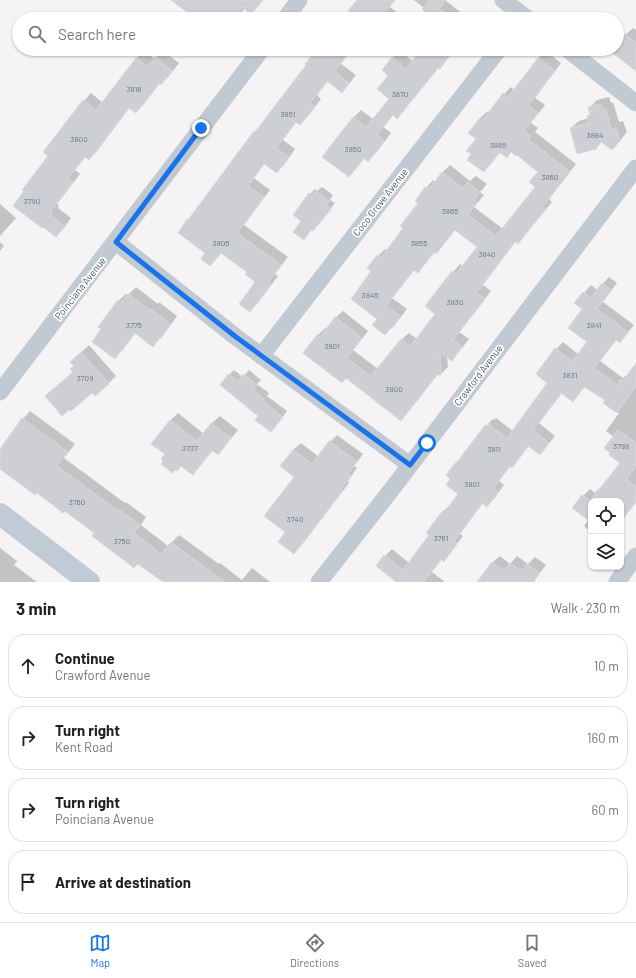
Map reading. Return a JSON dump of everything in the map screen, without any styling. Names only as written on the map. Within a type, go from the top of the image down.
[{"type":"main road","points":[[0,514],[89,582]]},
{"type":"street","points":[[290,12],[299,0]]},
{"type":"street","points":[[503,0],[518,12]]},
{"type":"street","name":"Poinciana Avenue","points":[[0,392],[257,56]]},
{"type":"street","name":"Coco Grove Avenue","points":[[261,356],[494,56]]},
{"type":"street","points":[[576,56],[636,103]]},
{"type":"street","name":"Crawford Avenue","points":[[320,582],[636,168]]},
{"type":"street","points":[[116,242],[261,356],[410,465]]},
{"type":"street","points":[[616,582],[636,556]]},
{"type":"building","points":[[171,0],[263,0],[253,12],[248,12],[242,7],[238,12],[187,12]]},
{"type":"building","points":[[357,0],[395,0],[386,12],[348,11]]},
{"type":"building","points":[[429,0],[446,0],[439,9],[443,12],[425,12],[422,9]]},
{"type":"building","points":[[625,34],[636,43],[636,71],[616,56],[624,56]]},
{"type":"building","points":[[311,56],[346,56],[334,71],[349,83],[342,93],[327,81],[310,103],[315,107],[300,125],[296,122],[276,148],[289,157],[277,173],[264,164],[248,186],[264,197],[237,233],[281,265],[268,282],[271,284],[250,312],[239,304],[255,282],[245,274],[247,272],[221,253],[210,266],[201,259],[205,253],[178,233],[254,131],[255,132],[306,65],[305,64]]},
{"type":"building","points":[[416,56],[449,56],[440,69],[438,68],[397,119],[393,115],[377,135],[384,141],[368,162],[364,158],[349,177],[322,157],[353,117],[366,127],[389,99],[377,89],[388,76],[382,70],[392,57],[406,69]]},
{"type":"building","points":[[155,57],[172,71],[161,85],[159,83],[136,113],[129,108],[89,160],[85,157],[68,178],[73,182],[50,212],[52,214],[51,216],[65,226],[56,237],[13,206],[24,191],[22,190],[48,156],[43,152],[83,100],[96,110],[136,58],[148,67]]},
{"type":"building","points":[[538,58],[555,71],[528,105],[538,113],[524,131],[531,136],[528,139],[570,172],[542,207],[545,209],[518,244],[515,241],[476,293],[485,299],[453,340],[462,347],[452,361],[440,352],[441,375],[437,375],[401,421],[346,378],[342,383],[303,353],[317,335],[320,337],[335,317],[362,338],[347,358],[371,376],[401,339],[410,347],[435,314],[425,306],[452,271],[456,274],[477,247],[455,230],[436,254],[434,252],[418,273],[414,270],[386,306],[400,316],[385,335],[372,325],[377,319],[351,299],[371,271],[367,268],[377,255],[381,258],[403,228],[400,226],[418,203],[415,201],[425,187],[429,189],[442,172],[463,188],[468,182],[480,192],[474,200],[477,202],[468,215],[496,236],[535,187],[529,182],[538,172],[517,155],[516,156],[511,152],[507,158],[499,152],[484,172],[467,160],[471,154],[466,151],[476,139],[468,133],[480,118],[483,120],[503,93],[508,97]]},
{"type":"building","points":[[601,104],[603,110],[606,109],[611,129],[616,128],[620,141],[612,150],[601,142],[596,149],[577,154],[570,128],[589,123],[587,116],[590,115],[588,107]]},
{"type":"building","points":[[316,191],[329,201],[326,205],[331,209],[313,231],[311,230],[304,240],[293,232],[301,221],[293,215],[309,193],[312,196]]},
{"type":"building","points":[[602,283],[611,290],[597,309],[628,332],[620,343],[616,340],[594,368],[617,385],[620,380],[623,381],[636,363],[636,386],[617,413],[603,403],[605,400],[584,387],[573,402],[561,393],[533,430],[549,443],[540,455],[528,446],[512,468],[510,466],[493,488],[498,492],[487,507],[482,503],[454,541],[457,544],[444,562],[441,559],[424,582],[394,582],[395,581],[376,566],[384,555],[403,570],[429,535],[426,533],[458,494],[446,485],[450,479],[446,475],[485,425],[487,426],[489,424],[507,438],[547,383],[536,374],[555,348],[572,361],[587,342],[568,328],[582,309],[574,303],[583,292],[591,298]]},
{"type":"building","points":[[128,294],[170,324],[153,347],[135,333],[115,359],[92,342],[101,329],[98,327],[117,301],[121,303]]},
{"type":"building","points":[[81,352],[109,384],[95,396],[92,393],[71,411],[69,410],[62,416],[45,396],[73,372],[70,369],[74,366],[70,362]]},
{"type":"building","points":[[228,374],[238,381],[243,374],[257,385],[253,390],[264,399],[262,401],[283,417],[271,432],[255,420],[258,416],[220,385]]},
{"type":"building","points":[[22,418],[68,452],[57,466],[140,525],[134,533],[161,554],[171,542],[225,582],[163,582],[138,564],[134,568],[92,536],[94,533],[65,511],[63,513],[37,493],[35,495],[0,469],[0,449]]},
{"type":"building","points":[[170,420],[197,441],[211,423],[231,438],[218,455],[212,450],[193,475],[181,466],[177,471],[175,470],[172,473],[161,464],[163,461],[161,459],[165,454],[151,444]]},
{"type":"building","points":[[618,430],[636,443],[636,466],[626,479],[636,487],[636,501],[624,517],[624,498],[592,498],[620,463],[609,455],[610,453],[604,448]]},
{"type":"building","points":[[329,441],[357,462],[348,473],[351,476],[341,489],[343,490],[294,554],[278,542],[285,532],[264,516],[294,477],[280,466],[293,450],[312,464]]},
{"type":"building","points":[[582,495],[588,500],[588,520],[572,508]]},
{"type":"building","points":[[492,562],[504,571],[510,563],[521,571],[527,564],[540,573],[534,581],[535,582],[477,582]]},
{"type":"route","points":[[201,128],[116,242],[236,337],[410,465],[427,443]]}]
